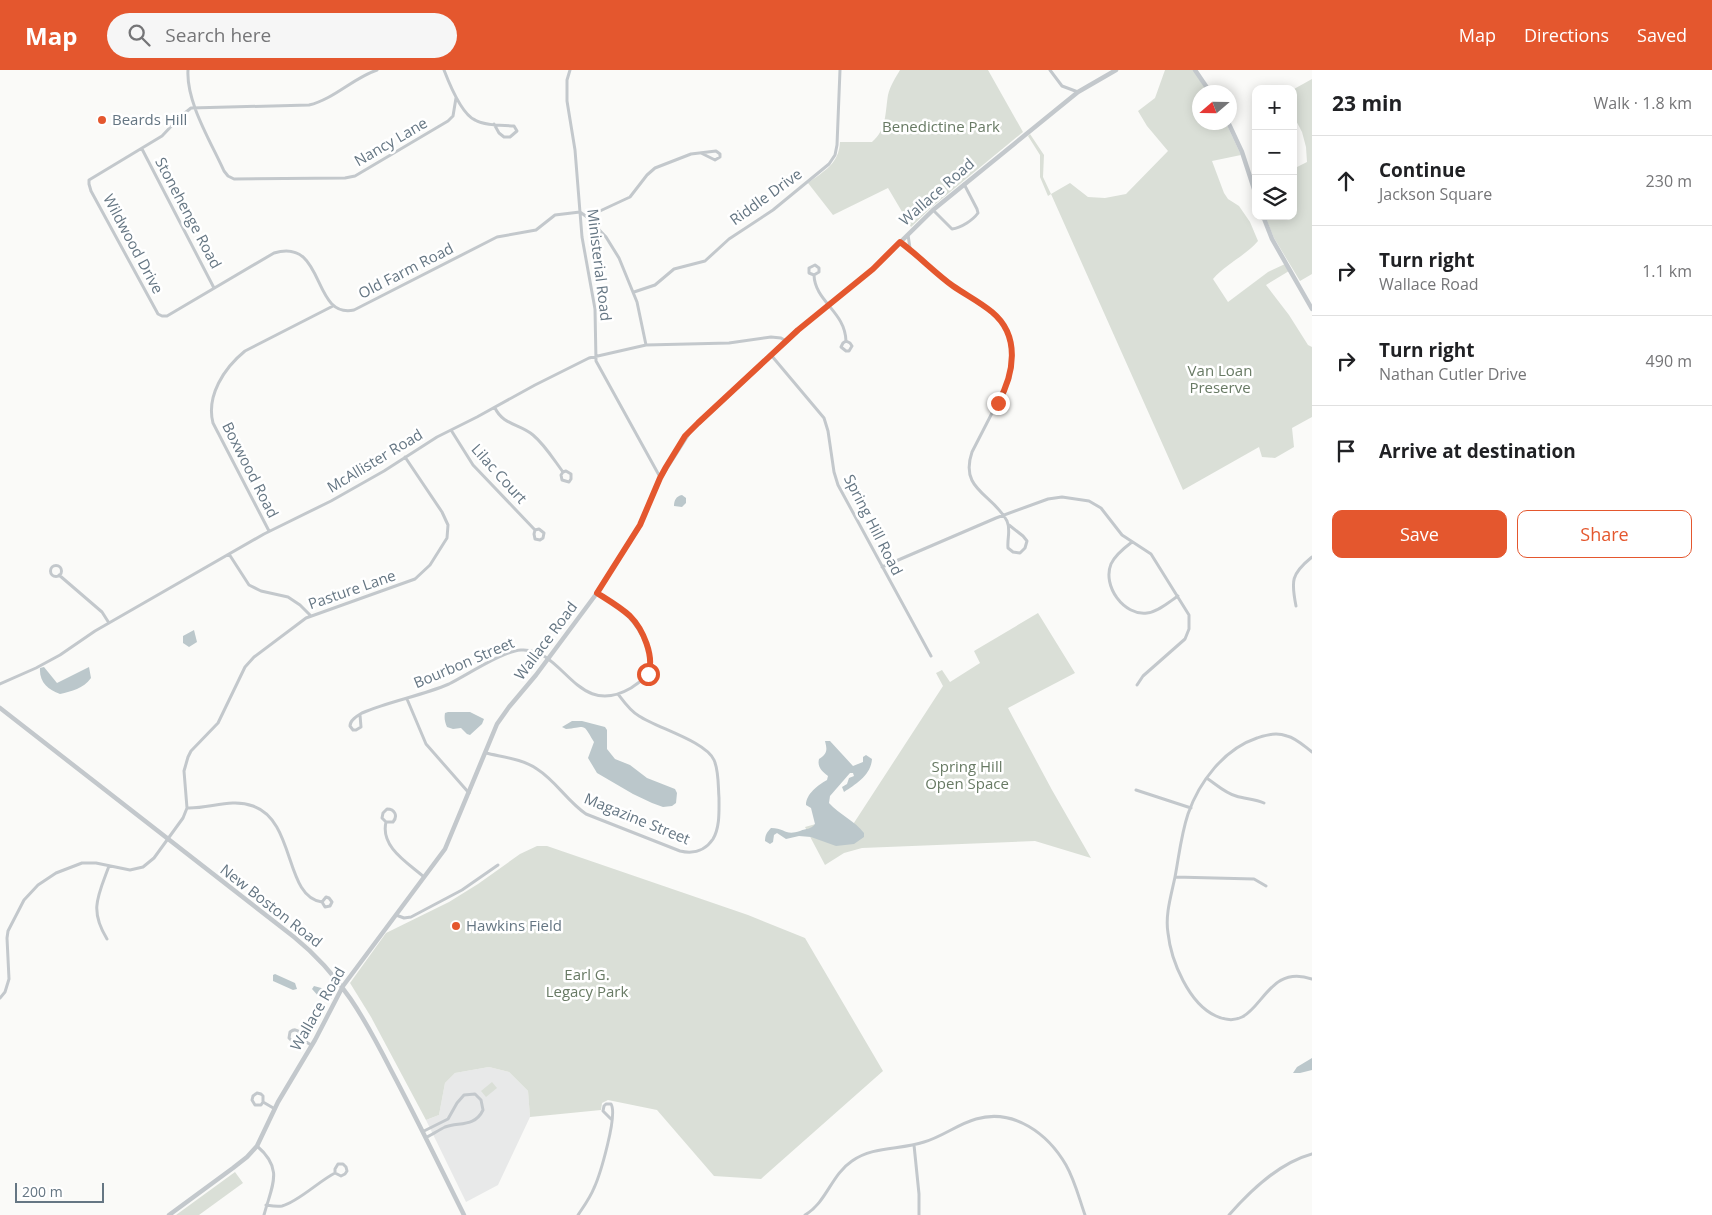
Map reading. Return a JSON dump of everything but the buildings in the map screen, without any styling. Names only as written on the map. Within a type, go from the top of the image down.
[{"type":"street","points":[[188,70],[189,84],[195,107]]},
{"type":"street","points":[[142,149],[162,136],[185,112],[195,107],[310,105],[323,100],[368,72],[378,70]]},
{"type":"street","points":[[444,70],[456,98],[473,119],[514,126],[517,131],[510,137],[504,137],[494,124]]},
{"type":"street","name":"Ministerial Road","points":[[570,70],[567,80],[567,101],[574,136],[584,252],[595,309],[595,356],[600,371],[660,478]]},
{"type":"street","name":"Riddle Drive","points":[[634,292],[655,285],[674,269],[705,260],[729,239],[774,210],[829,164],[835,155],[837,145],[840,70]]},
{"type":"street","points":[[1050,70],[1062,86],[1078,92]]},
{"type":"street","name":"Wallace Road","points":[[169,1215],[233,1168],[258,1146],[275,1108],[343,986],[446,849],[493,733],[503,715],[597,593],[640,525],[660,478],[690,431],[770,355],[828,304],[873,269],[933,210],[1078,92],[1108,72],[1116,70]]},
{"type":"street","points":[[1195,70],[1205,85]]},
{"type":"street","name":"Nancy Lane","points":[[195,107],[228,176],[234,179],[344,178],[355,176],[448,121],[453,116],[456,98]]},
{"type":"street","points":[[1232,130],[1252,183]]},
{"type":"street","name":"Wildwood Drive","points":[[142,149],[92,177],[88,182],[91,191],[160,316],[169,314],[215,288]]},
{"type":"street","name":"Stonehenge Road","points":[[142,149],[215,288]]},
{"type":"street","points":[[587,217],[630,197],[652,170],[688,155],[701,153],[716,151],[719,152],[720,157],[718,160],[714,160],[701,153]]},
{"type":"street","points":[[933,210],[952,228],[958,227],[976,216],[977,209],[964,184]]},
{"type":"street","points":[[580,212],[587,217],[613,246],[634,292],[646,345]]},
{"type":"street","name":"Old Farm Road","points":[[334,306],[346,310],[359,308],[497,237],[533,231],[555,214],[580,212]]},
{"type":"street","points":[[1265,220],[1272,239],[1312,309]]},
{"type":"street","points":[[908,234],[910,249]]},
{"type":"street","points":[[900,242],[949,283],[991,312],[1001,322],[1008,334],[1011,351],[1010,378],[972,452],[969,472],[974,485],[1003,514],[1009,525],[1027,541],[1026,548],[1020,553],[1013,552],[1008,548],[1009,525]]},
{"type":"street","points":[[215,288],[274,253],[290,250],[306,259],[334,306]]},
{"type":"street","points":[[814,275],[816,288],[843,324],[846,341]]},
{"type":"street","name":"Boxwood Road","points":[[269,531],[213,423],[211,409],[213,396],[222,378],[235,360],[245,351],[334,306]]},
{"type":"street","name":"McAllister Road","points":[[0,684],[36,668],[109,623],[269,531],[331,501],[437,437],[495,408],[535,385],[595,356],[646,345],[729,343],[772,337],[781,338],[786,341]]},
{"type":"street","name":"Spring Hill Road","points":[[770,355],[824,418],[837,484],[931,656]]},
{"type":"street","points":[[495,408],[499,416],[504,420],[534,436],[563,472]]},
{"type":"street","name":"Lilac Court","points":[[451,430],[473,465],[535,530]]},
{"type":"street","name":"Pasture Lane","points":[[187,808],[184,771],[186,761],[191,751],[218,723],[249,662],[278,638],[310,616],[415,579],[426,570],[444,545],[448,532],[446,518],[405,457]]},
{"type":"street","points":[[882,567],[1003,514],[1048,499],[1062,497],[1089,501],[1100,508],[1117,530],[1151,554],[1189,615],[1188,633],[1182,642],[1144,676],[1137,685]]},
{"type":"street","points":[[1132,542],[1116,556],[1110,568],[1110,582],[1122,604],[1133,611],[1147,613],[1157,610],[1178,596]]},
{"type":"street","points":[[230,554],[249,585],[262,591],[294,600],[310,616]]},
{"type":"street","points":[[1296,606],[1293,580],[1299,568],[1312,557]]},
{"type":"street","points":[[60,575],[102,612],[109,623]]},
{"type":"street","points":[[548,659],[586,690],[599,695],[610,696],[618,694],[638,683],[648,674],[651,668],[650,654],[636,625],[630,617],[597,593]]},
{"type":"street","name":"Bourbon Street","points":[[360,715],[448,684],[519,650],[537,653],[548,659]]},
{"type":"street","name":"Magazine Street","points":[[486,753],[525,763],[537,769],[574,806],[586,814],[680,851],[693,853],[700,851],[711,842],[718,823],[718,781],[715,761],[700,746],[640,717],[629,709],[618,694]]},
{"type":"street","points":[[407,699],[426,744],[447,770],[470,793]]},
{"type":"street","name":"New Boston Road","points":[[0,708],[298,940],[343,986],[363,1017],[424,1131],[464,1215]]},
{"type":"street","points":[[360,715],[361,727],[358,730],[352,730],[351,722],[360,715]]},
{"type":"street","points":[[1312,752],[1292,737],[1285,735],[1264,736],[1245,743],[1222,759],[1191,808],[1183,833],[1168,914],[1170,944],[1184,983],[1209,1012],[1221,1018],[1242,1017],[1254,1009],[1278,980],[1298,975],[1312,979]]},
{"type":"street","points":[[1208,779],[1236,796],[1264,803]]},
{"type":"street","points":[[1136,790],[1191,808]]},
{"type":"street","points":[[0,998],[5,992],[9,979],[8,931],[28,895],[50,877],[75,865],[89,862],[130,870],[143,867],[154,858],[183,818],[187,808],[241,803],[261,810],[272,818],[280,830],[292,868],[302,887],[315,900],[322,902]]},
{"type":"street","points":[[386,822],[393,822],[395,818],[395,813],[392,810],[385,810],[382,813],[383,820],[386,822],[386,835],[389,844],[425,878]]},
{"type":"street","points":[[395,915],[404,918],[412,917],[469,885],[498,865]]},
{"type":"street","points":[[107,939],[98,923],[96,915],[97,901],[109,866]]},
{"type":"street","points":[[1175,877],[1254,879],[1266,886]]},
{"type":"street","points":[[300,1038],[311,1045]]},
{"type":"street","points":[[424,1131],[448,1119],[464,1095],[472,1093],[480,1097],[483,1110],[476,1119],[460,1126],[444,1128],[427,1137]]},
{"type":"street","points":[[263,1102],[275,1108]]},
{"type":"street","points":[[578,1215],[591,1195],[600,1175],[612,1120],[613,1107],[611,1104],[606,1104],[603,1111],[612,1120]]},
{"type":"street","points":[[805,1215],[818,1206],[838,1174],[854,1160],[876,1150],[914,1145],[938,1137],[969,1121],[982,1117],[1007,1117],[1024,1123],[1046,1140],[1060,1156],[1072,1178],[1085,1215]]},
{"type":"street","points":[[914,1145],[919,1215]]},
{"type":"street","points":[[258,1146],[270,1159],[274,1168],[274,1178],[264,1215]]},
{"type":"street","points":[[1228,1215],[1244,1198],[1269,1177],[1292,1162],[1312,1154]]},
{"type":"street","points":[[266,1205],[279,1206],[287,1204],[321,1180],[335,1173]]},
{"type":"shaded area","points":[[682,495],[686,498],[686,503],[682,507],[674,506],[678,496]]},
{"type":"shaded area","points":[[194,630],[197,642],[189,647],[183,643],[183,636]]},
{"type":"shaded area","points":[[44,667],[57,683],[89,667],[91,678],[81,687],[60,694],[45,685],[40,673],[40,668]]},
{"type":"shaded area","points":[[470,712],[484,719],[482,724],[470,735],[461,728],[453,729],[447,727],[445,713]]},
{"type":"shaded area","points":[[572,721],[582,721],[605,727],[607,730],[607,749],[615,759],[630,765],[647,778],[675,789],[677,793],[676,803],[672,806],[663,807],[652,803],[597,773],[588,758],[594,742],[588,731],[583,727],[566,729],[562,727]]},
{"type":"shaded area","points":[[825,741],[830,741],[853,766],[863,762],[863,757],[866,755],[872,759],[869,770],[862,779],[844,792],[842,787],[847,784],[849,778],[854,776],[853,773],[850,773],[830,796],[829,803],[852,821],[864,833],[864,837],[854,844],[836,846],[811,837],[799,836],[786,839],[777,833],[770,844],[765,839],[766,834],[771,828],[795,832],[810,828],[815,824],[811,808],[806,805],[810,794],[816,787],[827,780],[828,776],[820,769],[819,764],[819,759],[826,751]]},
{"type":"shaded area","points":[[275,974],[295,983],[297,989],[293,990],[273,981],[273,975]]},
{"type":"shaded area","points":[[314,986],[325,989],[332,997],[330,1001],[320,998],[312,989]]},
{"type":"shaded area","points":[[1312,1058],[1312,1070],[1293,1073],[1297,1067]]},
{"type":"shaded area","points":[[489,1067],[509,1072],[528,1091],[530,1117],[498,1185],[466,1202],[426,1120],[439,1115],[445,1083],[455,1073]]},
{"type":"green space","name":"Benedictine Park","points":[[900,70],[988,70],[1023,132],[932,207],[911,227],[888,188],[833,215],[808,183],[825,171],[834,161],[840,142],[872,142],[877,137],[883,126],[889,92]]},
{"type":"green space","name":"Van Loan Preserve","points":[[1165,70],[1194,70],[1204,85],[1192,85],[1192,130],[1229,130],[1241,155],[1212,161],[1224,193],[1228,199],[1239,206],[1250,222],[1258,241],[1213,279],[1228,302],[1268,272],[1285,264],[1289,271],[1266,285],[1289,315],[1308,345],[1312,347],[1312,417],[1292,428],[1294,447],[1275,458],[1262,457],[1259,447],[1183,490],[1051,194],[1070,183],[1088,197],[1105,198],[1126,194],[1168,151],[1147,126],[1138,111],[1155,98]]},
{"type":"green space","points":[[1312,79],[1312,274],[1300,281],[1274,238],[1267,220],[1297,220],[1297,167],[1307,162],[1306,147],[1297,123],[1297,87]]},
{"type":"green space","points":[[1030,134],[1044,155],[1043,177],[1051,194],[1048,196],[1040,177],[1040,155],[1028,136]]},
{"type":"green space","name":"Spring Hill Open Space","points":[[1038,613],[1075,673],[1008,708],[1091,858],[1035,841],[862,848],[844,853],[825,865],[805,827],[830,820],[850,829],[943,686],[936,673],[942,670],[950,682],[980,663],[974,651]]},
{"type":"green space","name":"Earl G. Legacy Park","points":[[537,846],[547,846],[748,915],[805,938],[883,1071],[761,1179],[714,1176],[657,1110],[608,1100],[602,1103],[601,1110],[530,1117],[528,1091],[509,1072],[489,1067],[455,1073],[445,1083],[439,1115],[426,1120],[371,1017],[350,983],[386,933],[449,902],[520,854]]},
{"type":"green space","points":[[492,1082],[497,1088],[486,1097],[481,1091]]},
{"type":"green space","points":[[235,1172],[243,1183],[199,1215],[176,1215]]},
{"type":"place","name":"Beards Hill","points":[[102,120]]},
{"type":"place","name":"Hawkins Field","points":[[456,926]]},
{"type":"route","points":[[648,674],[651,668],[650,654],[636,625],[625,612],[597,593],[640,525],[666,467],[685,436],[698,423],[798,330],[873,269],[900,242],[949,283],[991,312],[1004,326],[1010,340],[1012,364],[1010,378],[998,403]]}]
